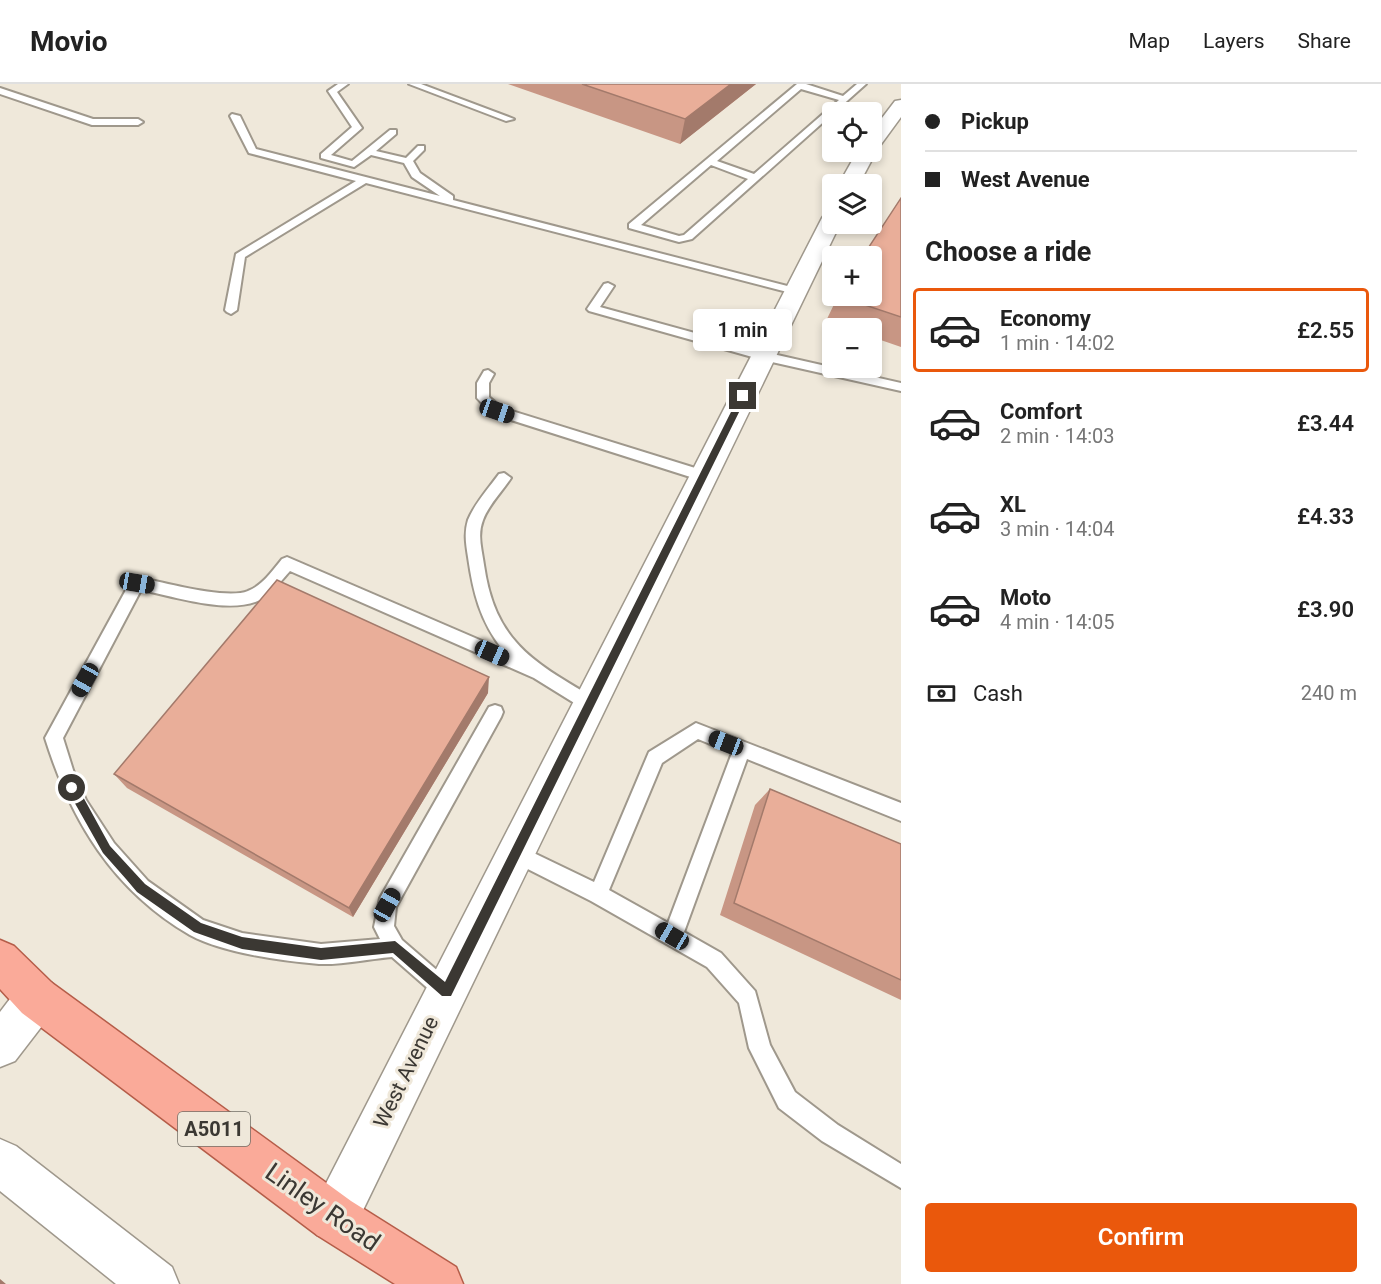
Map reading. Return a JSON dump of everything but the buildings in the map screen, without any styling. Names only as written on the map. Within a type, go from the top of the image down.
[{"type":"main road","name":"Linley Road","points":[[0,960],[38,998],[334,1218],[439,1284]]},
{"type":"street","points":[[882,130],[901,105]]},
{"type":"street","name":"West Avenue","points":[[334,1218],[824,234]]},
{"type":"street","points":[[0,1046],[38,998]]},
{"type":"street","points":[[0,1162],[155,1284]]},
{"type":"lane","points":[[344,84],[332,91],[357,128],[324,156],[354,164],[393,132]]},
{"type":"lane","points":[[413,84],[509,119]]},
{"type":"lane","points":[[845,99],[801,85],[633,226],[684,239],[755,178],[845,99],[862,84]]},
{"type":"lane","points":[[0,91],[92,122],[138,122]]},
{"type":"lane","points":[[235,116],[252,151],[795,291]]},
{"type":"lane","points":[[408,161],[421,148]]},
{"type":"lane","points":[[369,152],[408,161],[416,175],[454,203]]},
{"type":"lane","points":[[709,161],[755,178]]},
{"type":"lane","points":[[231,310],[240,256],[365,180]]},
{"type":"lane","points":[[608,286],[593,309],[763,356],[901,387]]},
{"type":"lane","points":[[488,374],[483,383],[483,398],[497,411],[703,476]]},
{"type":"lane","points":[[504,478],[480,510],[473,529],[477,583],[489,616],[507,645],[534,670]]},
{"type":"lane","points":[[395,947],[321,954],[242,943],[198,928],[141,888],[106,849],[76,797],[64,770],[54,738],[137,583],[228,599],[251,597],[270,585],[287,563],[534,670],[590,704]]},
{"type":"lane","points":[[447,992],[395,947],[384,927],[387,905],[495,712]]},
{"type":"lane","points":[[598,894],[655,758],[696,731],[901,812]]},
{"type":"lane","points":[[672,936],[742,749]]},
{"type":"lane","points":[[515,853],[598,894],[714,960],[748,998],[760,1048],[787,1100],[830,1133],[901,1177]]},
{"type":"route","points":[[72,788],[106,849],[141,888],[198,928],[242,943],[321,954],[395,947],[447,992],[743,396]]}]
